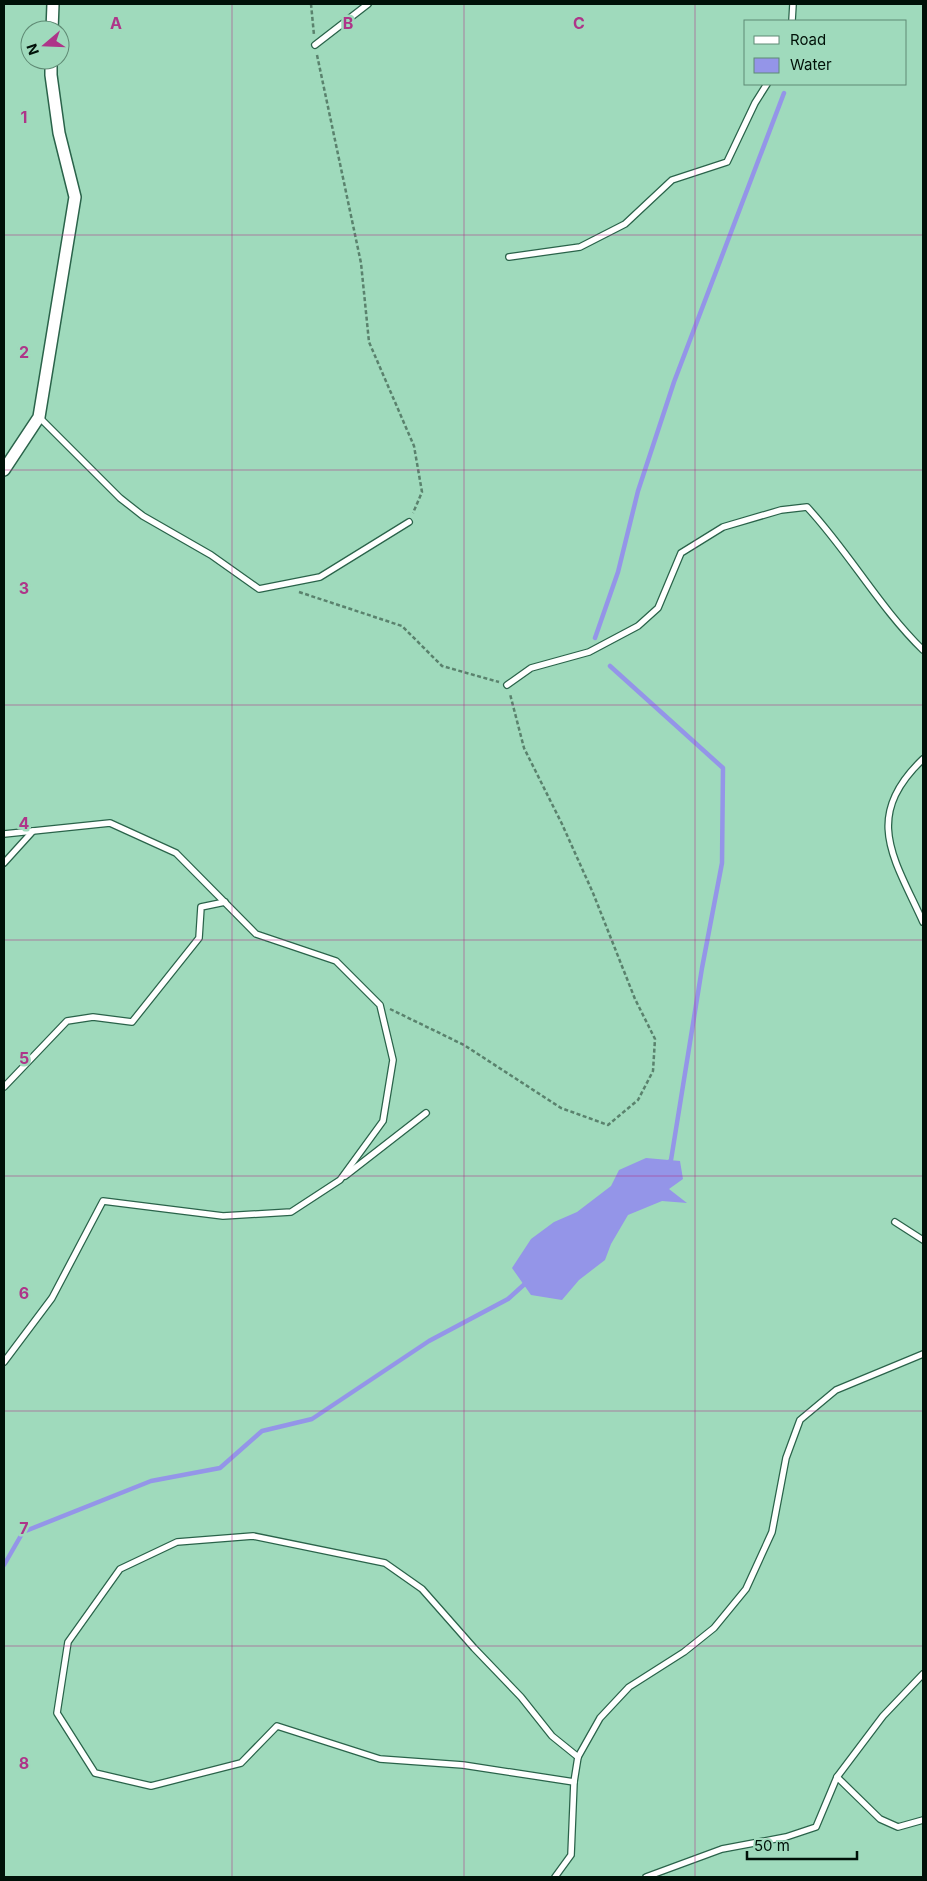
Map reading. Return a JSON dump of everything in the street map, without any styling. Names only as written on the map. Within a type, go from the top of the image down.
[{"type":"street","points":[[52,20],[53,4]]},
{"type":"street","points":[[4,470],[39,417],[75,197],[59,133],[51,70]]},
{"type":"lane","points":[[315,45],[368,4]]},
{"type":"lane","points":[[792,20],[793,4]]},
{"type":"lane","points":[[509,257],[580,247],[625,224],[672,180],[727,162],[755,103],[766,85]]},
{"type":"lane","points":[[39,417],[120,498],[143,516],[211,555],[260,589],[320,577],[409,522]]},
{"type":"lane","points":[[507,685],[530,668],[589,652],[638,626],[658,608],[681,553],[723,527],[781,510],[808,507],[831,533],[897,625],[923,650]]},
{"type":"lane","points":[[923,758],[898,787],[887,821],[895,864],[923,922]]},
{"type":"lane","points":[[4,834],[110,822],[176,853],[256,934],[336,961],[380,1005],[393,1060],[383,1122],[340,1180]]},
{"type":"lane","points":[[4,863],[33,831]]},
{"type":"lane","points":[[4,1087],[67,1021],[93,1017],[132,1022],[199,938],[200,907],[225,902]]},
{"type":"lane","points":[[4,1362],[52,1298],[103,1201],[223,1216],[291,1212],[340,1180],[426,1113]]},
{"type":"lane","points":[[895,1222],[923,1240]]},
{"type":"lane","points":[[555,1877],[571,1855],[574,1782],[578,1757],[600,1718],[629,1687],[684,1652],[714,1628],[746,1589],[772,1532],[786,1458],[800,1420],[836,1390],[923,1354]]},
{"type":"lane","points":[[574,1782],[463,1765],[380,1759],[277,1726],[241,1763],[151,1786],[95,1773],[57,1713],[68,1642],[120,1569],[177,1542],[253,1536],[385,1563],[422,1589],[474,1648],[521,1697],[552,1736],[578,1757]]},
{"type":"lane","points":[[646,1877],[722,1850],[786,1837],[816,1827],[837,1777],[883,1716],[923,1674]]},
{"type":"lane","points":[[837,1777],[880,1818],[898,1828],[923,1820]]},
{"type":"path","points":[[311,4],[315,45],[361,264],[369,342],[414,446],[422,492],[409,522]]},
{"type":"path","points":[[276,586],[402,626],[442,666],[507,685],[524,748],[562,824],[593,893],[635,999],[655,1039],[653,1071],[638,1100],[608,1125],[561,1108],[464,1045],[375,1001]]},
{"type":"water","points":[[646,1158],[680,1161],[683,1179],[669,1189],[687,1203],[662,1201],[628,1215],[611,1244],[605,1260],[579,1280],[562,1300],[531,1295],[512,1268],[531,1239],[554,1222],[577,1212],[611,1186],[619,1170]]},
{"type":"waterway","points":[[595,638],[618,572],[638,491],[674,382],[784,93]]},
{"type":"waterway","points":[[610,666],[723,768],[722,863],[702,968],[671,1160],[668,1163]]},
{"type":"waterway","points":[[4,1565],[23,1532],[151,1481],[220,1468],[262,1431],[312,1419],[429,1341],[508,1299],[528,1281]]}]
